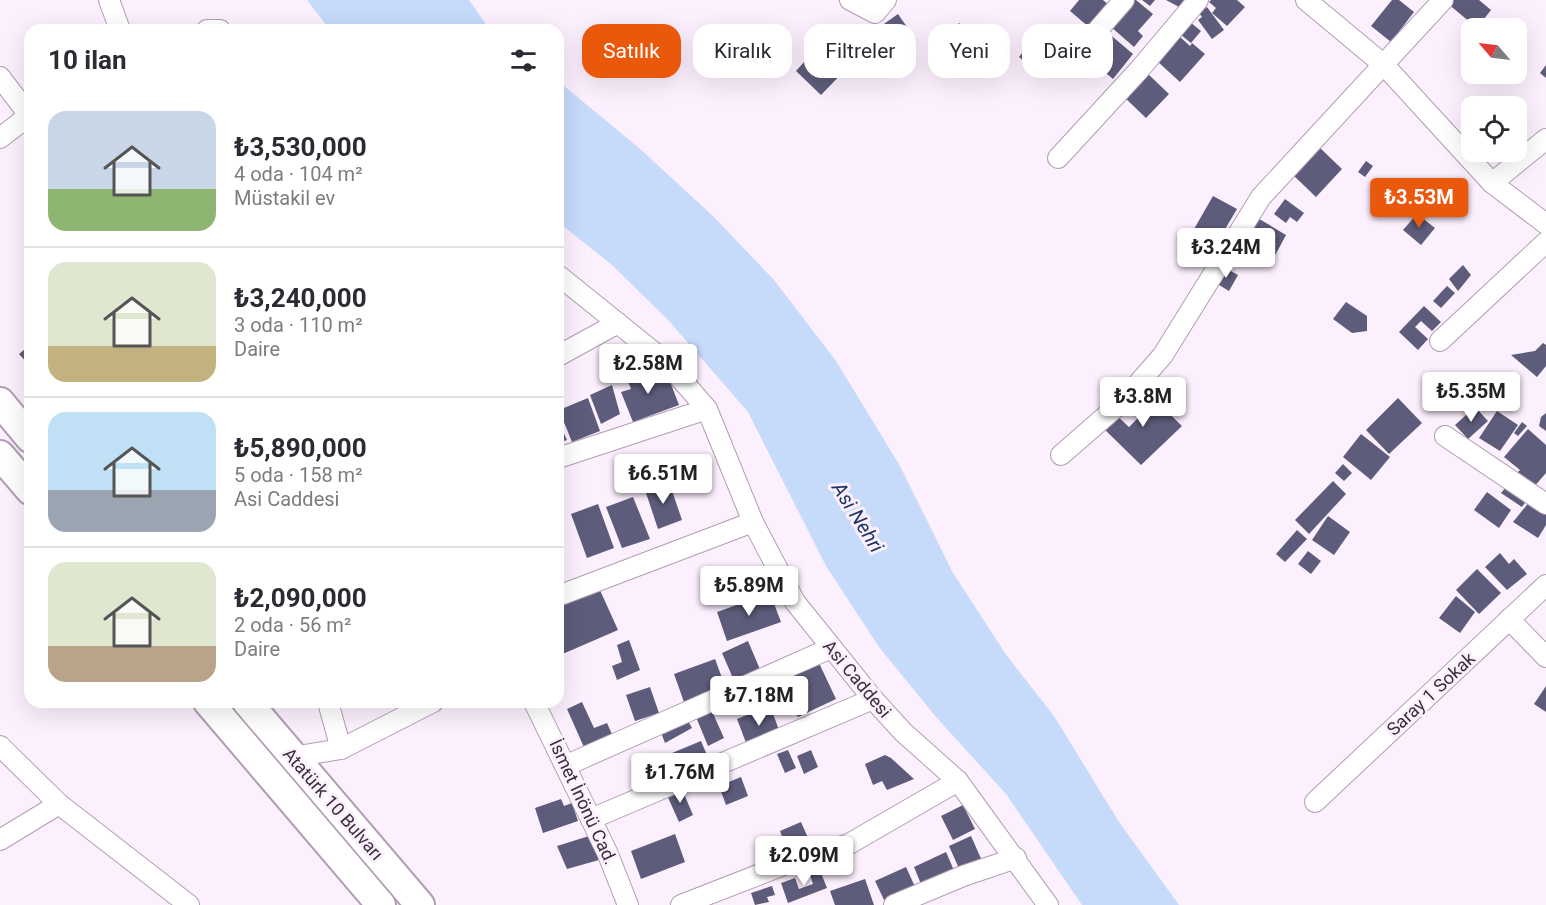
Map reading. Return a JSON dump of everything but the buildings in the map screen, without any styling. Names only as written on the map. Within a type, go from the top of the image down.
[{"type":"highway","points":[[0,402],[24,431]]},
{"type":"highway","points":[[0,455],[24,483]]},
{"type":"highway","name":"Atatürk 10 Bulvarı","points":[[213,708],[381,905]]},
{"type":"highway","name":"Atatürk 10 Bulvarı","points":[[252,708],[420,905]]},
{"type":"street","points":[[109,0],[118,24]]},
{"type":"street","points":[[850,0],[875,13],[886,0]]},
{"type":"street","points":[[1103,24],[1124,0]]},
{"type":"street","points":[[1058,158],[1139,70],[1198,0]]},
{"type":"street","points":[[1306,0],[1327,6],[1492,183],[1546,224]]},
{"type":"street","points":[[1061,455],[1123,401],[1163,355],[1261,197],[1443,0]]},
{"type":"street","points":[[0,77],[24,107]]},
{"type":"street","points":[[0,138],[24,120]]},
{"type":"street","points":[[1492,183],[1546,139]]},
{"type":"street","points":[[1440,341],[1546,242]]},
{"type":"street","name":"Asi Caddesi","points":[[564,280],[666,362],[707,409],[728,466],[753,522],[795,602],[873,699],[903,732],[958,781],[1048,905]]},
{"type":"street","points":[[564,353],[618,323]]},
{"type":"street","points":[[564,456],[707,409]]},
{"type":"street","points":[[1445,436],[1546,504]]},
{"type":"street","points":[[564,594],[753,522]]},
{"type":"street","name":"Saray 1 Sokak","points":[[1316,802],[1546,585]]},
{"type":"street","points":[[1509,618],[1546,657]]},
{"type":"street","points":[[567,765],[831,648]]},
{"type":"street","points":[[591,819],[873,699]]},
{"type":"street","points":[[330,708],[341,749]]},
{"type":"street","points":[[292,757],[341,749],[421,708]]},
{"type":"street","name":"İsmet İnönü Cad.","points":[[537,708],[567,765],[626,904]]},
{"type":"street","points":[[2,748],[59,804],[189,905]]},
{"type":"street","points":[[681,905],[799,859],[849,843],[958,781]]},
{"type":"street","points":[[0,840],[59,804]]},
{"type":"street","points":[[894,905],[963,876],[1016,858]]},
{"type":"water","points":[[307,0],[469,0],[486,24],[325,24]]},
{"type":"water","name":"Asi Nehri","points":[[564,86],[639,148],[713,216],[774,280],[836,361],[900,466],[953,573],[1007,656],[1054,716],[1119,822],[1179,905],[1082,905],[1006,794],[936,717],[879,647],[826,566],[748,412],[669,321],[612,265],[564,227]]}]
